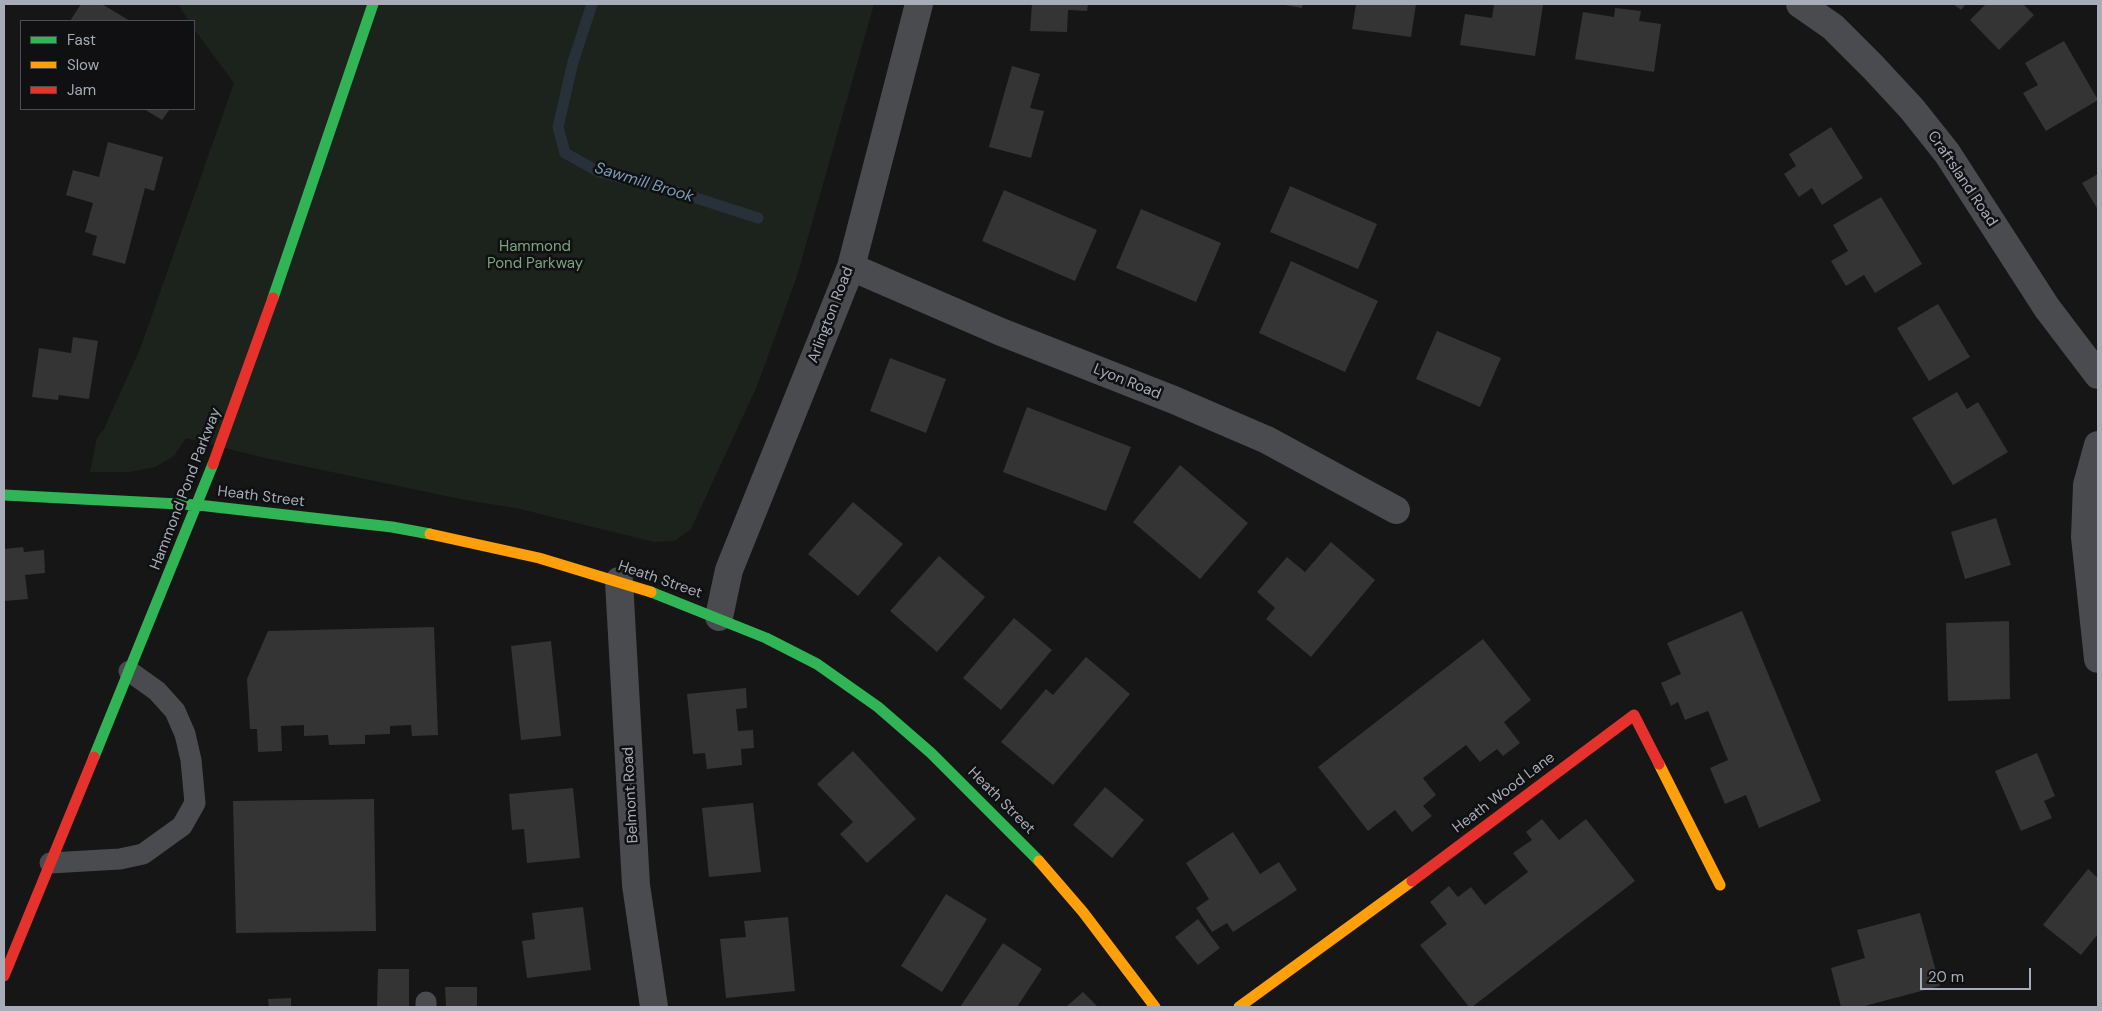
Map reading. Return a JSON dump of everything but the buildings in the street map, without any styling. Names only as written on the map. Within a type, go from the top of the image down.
[{"type":"street","name":"Hammond Pond Parkway","points":[[4,976],[198,505],[259,338],[373,4]]},
{"type":"street","name":"Arlington Road","points":[[719,617],[729,570],[851,267],[919,4]]},
{"type":"street","name":"Craftsland Road","points":[[1800,4],[1833,27],[1873,67],[1947,153],[2047,308],[2098,375]]},
{"type":"street","name":"Lyon Road","points":[[851,267],[1001,332],[1174,400],[1267,440],[1396,510]]},
{"type":"street","points":[[2098,446],[2087,484],[2085,537],[2098,659]]},
{"type":"street","name":"Heath Street","points":[[4,494],[39,498],[198,505],[392,527],[465,540],[540,558],[619,581],[719,617],[817,664],[878,707],[931,753],[1039,861],[1083,912],[1155,1007]]},
{"type":"street","name":"Belmont Road","points":[[619,581],[636,885],[654,1007]]},
{"type":"street","name":"Heath Wood Lane","points":[[1239,1007],[1363,918],[1634,715],[1720,885]]},
{"type":"lane","points":[[50,863],[120,859],[143,854],[182,826],[195,803],[191,760],[185,734],[175,711],[157,691],[130,671]]},
{"type":"green space","name":"Hammond Pond Parkway","points":[[178,4],[874,4],[797,276],[757,386],[691,529],[675,541],[654,542],[516,508],[465,500],[265,458],[186,438],[174,456],[155,467],[129,472],[90,472],[97,438],[104,429],[140,349],[234,83],[195,30],[195,20],[188,20]]},
{"type":"waterway","name":"Sawmill Brook","points":[[592,4],[573,62],[558,127],[565,153],[599,172],[684,194],[758,218]]},
{"type":"traffic: fast","points":[[273,298],[373,4]]},
{"type":"traffic: fast","points":[[94,757],[213,464]]},
{"type":"traffic: fast","points":[[4,495],[198,505],[392,527],[430,534]]},
{"type":"traffic: fast","points":[[651,592],[766,638],[817,664],[878,707],[931,753],[1039,861]]},
{"type":"traffic: slow","points":[[430,534],[539,558],[651,592]]},
{"type":"traffic: slow","points":[[1659,764],[1720,885]]},
{"type":"traffic: slow","points":[[1039,861],[1083,912],[1155,1007]]},
{"type":"traffic: slow","points":[[1239,1007],[1412,881]]},
{"type":"traffic: jam","points":[[213,464],[273,298]]},
{"type":"traffic: jam","points":[[1412,881],[1634,715],[1659,764]]},
{"type":"traffic: jam","points":[[4,976],[94,757]]}]
